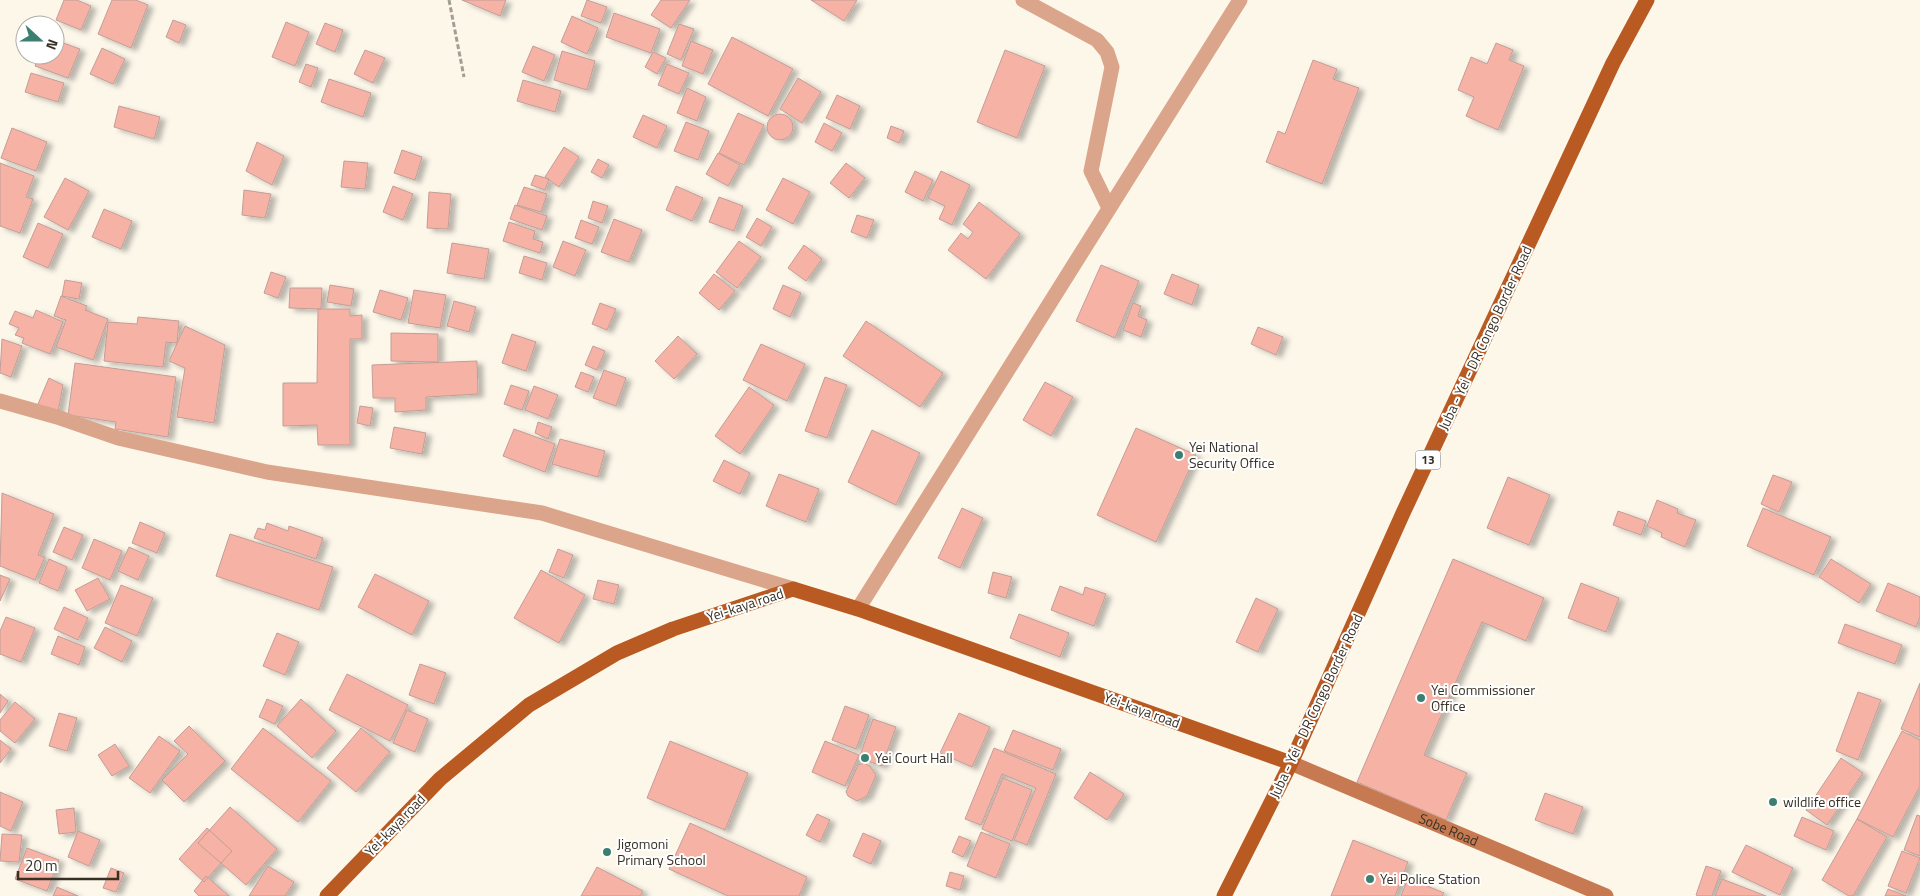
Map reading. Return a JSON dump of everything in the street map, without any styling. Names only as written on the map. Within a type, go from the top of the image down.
[{"type":"main road","name":"Juba - Yei - DR Congo Border Road","points":[[1632,24],[1639,0]]},
{"type":"main road","name":"Juba - Yei - DR Congo Border Road","points":[[1224,896],[1291,763],[1403,514],[1632,24],[1647,0]]},
{"type":"main road","name":"Yei-kaya road","points":[[327,896],[440,778],[529,705],[617,653],[673,629],[793,589],[858,609],[1291,763]]},
{"type":"street","points":[[1023,0],[1097,40],[1106,52],[1112,67],[1091,171],[1109,208]]},
{"type":"street","points":[[858,609],[1240,0]]},
{"type":"street","points":[[0,401],[56,416],[118,438],[267,472],[542,513],[793,589]]},
{"type":"street","name":"Sobe Road","points":[[1291,763],[1606,896]]},
{"type":"path","points":[[449,0],[464,77]]},
{"type":"building","points":[[64,0],[77,0],[91,6],[81,30],[65,24],[65,15],[58,15]]},
{"type":"building","points":[[112,0],[136,0],[148,5],[131,48],[98,34]]},
{"type":"building","points":[[462,0],[506,0],[500,16]]},
{"type":"building","points":[[587,0],[607,7],[601,23],[581,16]]},
{"type":"building","points":[[661,0],[690,0],[671,28],[651,15]]},
{"type":"building","points":[[811,0],[857,0],[844,21]]},
{"type":"building","points":[[614,13],[660,29],[651,53],[606,37]]},
{"type":"building","points":[[572,16],[598,28],[587,54],[561,42]]},
{"type":"building","points":[[173,20],[186,25],[179,43],[166,37]]},
{"type":"building","points":[[286,22],[309,32],[295,66],[272,57]]},
{"type":"building","points":[[325,23],[343,30],[335,52],[316,44]]},
{"type":"building","points":[[679,24],[694,29],[681,60],[667,54]]},
{"type":"building","points":[[732,37],[793,69],[768,116],[708,84]]},
{"type":"building","points":[[691,41],[713,50],[703,74],[682,66]]},
{"type":"building","points":[[1496,43],[1513,50],[1509,60],[1524,66],[1498,130],[1466,116],[1474,97],[1458,90],[1471,57],[1487,64]]},
{"type":"building","points":[[65,44],[80,49],[68,78],[35,66],[65,65]]},
{"type":"building","points":[[533,46],[555,55],[544,81],[522,72]]},
{"type":"building","points":[[102,48],[125,59],[113,84],[90,74]]},
{"type":"building","points":[[365,50],[385,58],[373,83],[354,74]]},
{"type":"building","points":[[1005,50],[1045,66],[1017,138],[977,122]]},
{"type":"building","points":[[562,51],[595,61],[587,90],[554,80]]},
{"type":"building","points":[[653,52],[666,58],[657,74],[645,67]]},
{"type":"building","points":[[1313,60],[1337,69],[1333,79],[1359,88],[1322,184],[1266,162],[1278,131],[1285,134]]},
{"type":"building","points":[[306,64],[318,68],[311,87],[299,82]]},
{"type":"building","points":[[667,64],[689,73],[679,94],[658,85]]},
{"type":"building","points":[[31,73],[64,83],[58,102],[25,92]]},
{"type":"building","points":[[798,78],[821,92],[802,123],[780,109]]},
{"type":"building","points":[[329,79],[371,93],[363,117],[321,102]]},
{"type":"building","points":[[523,80],[561,91],[555,112],[517,101]]},
{"type":"building","points":[[687,88],[706,97],[697,121],[677,113]]},
{"type":"building","points":[[837,95],[860,106],[850,129],[826,118]]},
{"type":"building","points":[[119,106],[160,117],[154,139],[114,127]]},
{"type":"building","points":[[738,113],[764,125],[744,165],[719,153]]},
{"type":"building","points":[[780,114],[789,118],[793,127],[789,136],[780,140],[771,136],[767,127],[771,118]]},
{"type":"building","points":[[643,115],[667,126],[657,148],[633,137]]},
{"type":"building","points":[[686,122],[709,131],[698,160],[674,151]]},
{"type":"building","points":[[824,123],[842,133],[832,151],[815,142]]},
{"type":"building","points":[[891,126],[904,131],[899,143],[887,138]]},
{"type":"building","points":[[12,128],[47,142],[36,171],[1,158]]},
{"type":"building","points":[[257,142],[284,156],[272,185],[246,171]]},
{"type":"building","points":[[564,147],[579,157],[559,187],[545,177]]},
{"type":"building","points":[[402,150],[422,157],[415,180],[394,173]]},
{"type":"building","points":[[718,153],[740,165],[728,186],[706,174]]},
{"type":"building","points":[[598,159],[609,165],[602,178],[591,172]]},
{"type":"building","points":[[344,161],[368,163],[365,189],[341,187]]},
{"type":"building","points":[[0,163],[34,176],[26,197],[33,199],[20,233],[0,226]]},
{"type":"building","points":[[846,163],[865,178],[849,198],[830,183]]},
{"type":"building","points":[[915,171],[933,180],[923,201],[905,192]]},
{"type":"building","points":[[941,171],[970,185],[952,225],[939,219],[945,206],[928,198]]},
{"type":"building","points":[[535,175],[549,179],[545,190],[531,185]]},
{"type":"building","points":[[65,178],[89,191],[68,230],[44,217]]},
{"type":"building","points":[[783,178],[810,192],[793,224],[766,210]]},
{"type":"building","points":[[393,186],[413,194],[403,220],[383,212]]},
{"type":"building","points":[[676,186],[703,198],[692,221],[666,210]]},
{"type":"building","points":[[524,187],[547,194],[541,212],[517,205]]},
{"type":"building","points":[[244,190],[271,194],[265,218],[242,215]]},
{"type":"building","points":[[429,192],[451,194],[448,229],[427,228]]},
{"type":"building","points":[[719,197],[743,206],[734,231],[709,222]]},
{"type":"building","points":[[593,201],[608,206],[602,223],[588,218]]},
{"type":"building","points":[[979,202],[1020,234],[986,279],[948,250],[961,233],[968,239],[973,232],[963,224]]},
{"type":"building","points":[[515,205],[547,216],[542,230],[510,219]]},
{"type":"building","points":[[104,209],[132,221],[121,249],[92,237]]},
{"type":"building","points":[[857,215],[874,220],[867,238],[851,232]]},
{"type":"building","points":[[757,218],[772,227],[761,246],[746,237]]},
{"type":"building","points":[[614,219],[642,230],[629,262],[601,252]]},
{"type":"building","points":[[581,220],[599,227],[592,244],[575,238]]},
{"type":"building","points":[[509,222],[535,231],[533,239],[543,242],[540,253],[503,241]]},
{"type":"building","points":[[38,223],[63,234],[48,268],[23,257]]},
{"type":"building","points":[[563,241],[586,250],[575,276],[553,267]]},
{"type":"building","points":[[739,241],[761,257],[737,288],[716,272]]},
{"type":"building","points":[[452,243],[489,249],[484,279],[447,273]]},
{"type":"building","points":[[804,245],[822,259],[806,281],[788,268]]},
{"type":"building","points":[[524,256],[547,263],[542,280],[519,273]]},
{"type":"building","points":[[1101,265],[1139,281],[1115,338],[1076,321]]},
{"type":"building","points":[[271,272],[286,277],[278,298],[264,293]]},
{"type":"building","points":[[714,274],[735,291],[719,310],[699,293]]},
{"type":"building","points":[[1172,274],[1199,285],[1192,305],[1164,294]]},
{"type":"building","points":[[65,280],[82,283],[79,299],[62,296]]},
{"type":"building","points":[[330,285],[354,289],[351,306],[327,302]]},
{"type":"building","points":[[783,285],[801,293],[790,317],[773,309]]},
{"type":"building","points":[[290,288],[322,288],[321,309],[289,308]]},
{"type":"building","points":[[380,290],[408,298],[401,320],[373,312]]},
{"type":"building","points":[[414,290],[446,295],[440,328],[408,323]]},
{"type":"building","points":[[61,296],[87,306],[85,310],[108,319],[93,360],[56,347],[66,320],[54,316]]},
{"type":"building","points":[[454,301],[476,307],[469,332],[447,326]]},
{"type":"building","points":[[600,303],[616,309],[607,330],[592,324]]},
{"type":"building","points":[[1133,303],[1141,306],[1138,316],[1147,320],[1141,337],[1123,330]]},
{"type":"building","points":[[318,309],[350,309],[350,316],[362,315],[362,339],[350,339],[350,445],[318,445],[317,425],[283,426],[283,383],[317,383]]},
{"type":"building","points":[[36,310],[63,322],[50,354],[22,343],[24,338],[15,335],[19,328],[9,324],[15,311],[33,318]]},
{"type":"building","points":[[138,317],[179,321],[177,343],[166,342],[163,367],[104,361],[108,322],[137,324]]},
{"type":"building","points":[[866,321],[943,373],[920,407],[843,356]]},
{"type":"building","points":[[185,326],[225,345],[214,423],[177,417],[185,368],[169,361]]},
{"type":"building","points":[[1258,327],[1283,337],[1276,355],[1251,344]]},
{"type":"building","points":[[391,333],[438,334],[438,362],[391,361]]},
{"type":"building","points":[[512,334],[536,342],[526,371],[502,363]]},
{"type":"building","points":[[678,336],[697,354],[674,379],[655,361]]},
{"type":"building","points":[[2,339],[22,346],[11,377],[0,373]]},
{"type":"building","points":[[761,344],[805,364],[787,401],[743,380]]},
{"type":"building","points":[[593,346],[605,351],[597,370],[585,365]]},
{"type":"building","points":[[477,361],[478,394],[426,397],[426,410],[395,412],[395,398],[373,398],[372,365]]},
{"type":"building","points":[[75,363],[176,377],[168,437],[115,429],[116,422],[68,415]]},
{"type":"building","points":[[604,370],[626,378],[616,406],[593,398]]},
{"type":"building","points":[[581,372],[594,377],[588,392],[575,387]]},
{"type":"building","points":[[825,377],[847,385],[827,438],[805,431]]},
{"type":"building","points":[[49,378],[63,385],[57,417],[38,404]]},
{"type":"building","points":[[1045,382],[1073,397],[1051,436],[1023,420]]},
{"type":"building","points":[[511,385],[529,391],[522,410],[504,404]]},
{"type":"building","points":[[534,386],[558,395],[548,419],[525,410]]},
{"type":"building","points":[[749,387],[774,405],[740,454],[715,436]]},
{"type":"building","points":[[360,406],[373,408],[370,426],[357,423]]},
{"type":"building","points":[[538,422],[552,427],[548,439],[535,433]]},
{"type":"building","points":[[394,427],[426,433],[422,454],[390,448]]},
{"type":"building","points":[[1136,428],[1196,455],[1156,542],[1097,515]]},
{"type":"building","points":[[514,429],[555,444],[545,472],[503,456]]},
{"type":"building","points":[[872,430],[920,453],[896,505],[848,482]]},
{"type":"building","points":[[560,439],[605,451],[598,477],[552,464]]},
{"type":"building","points":[[724,460],[750,473],[740,494],[713,481]]},
{"type":"building","points":[[779,474],[819,489],[806,522],[766,506]]},
{"type":"building","points":[[1773,475],[1792,482],[1779,512],[1761,504]]},
{"type":"building","points":[[1508,477],[1550,495],[1529,545],[1487,528]]},
{"type":"building","points":[[2,493],[54,514],[38,555],[45,557],[35,580],[0,566]]},
{"type":"building","points":[[1657,500],[1678,509],[1677,513],[1696,520],[1685,547],[1661,537],[1662,533],[1647,526]]},
{"type":"building","points":[[962,508],[983,518],[960,568],[938,558]]},
{"type":"building","points":[[1763,508],[1831,537],[1814,575],[1747,546]]},
{"type":"building","points":[[1618,511],[1646,521],[1641,535],[1613,525]]},
{"type":"building","points":[[140,522],[165,533],[157,553],[132,543]]},
{"type":"building","points":[[267,523],[288,531],[289,526],[323,538],[316,559],[254,538],[258,528],[265,530]]},
{"type":"building","points":[[64,527],[83,535],[72,560],[53,552]]},
{"type":"building","points":[[230,534],[333,567],[319,610],[216,576]]},
{"type":"building","points":[[94,539],[122,551],[110,580],[82,568]]},
{"type":"building","points":[[129,547],[149,556],[138,580],[118,571]]},
{"type":"building","points":[[558,549],[573,555],[564,578],[549,572]]},
{"type":"building","points":[[49,559],[67,567],[58,591],[39,583]]},
{"type":"building","name":"Yei Commissioner Office","points":[[1453,559],[1544,598],[1526,641],[1482,622],[1424,755],[1467,773],[1446,820],[1357,782]]},
{"type":"building","points":[[1831,559],[1871,584],[1859,603],[1819,577]]},
{"type":"building","points":[[541,570],[585,595],[559,643],[514,618]]},
{"type":"building","points":[[993,572],[1012,577],[1006,598],[988,593]]},
{"type":"building","points":[[375,574],[429,601],[412,635],[358,607]]},
{"type":"building","points":[[0,575],[10,579],[0,601]]},
{"type":"building","points":[[98,578],[110,599],[87,611],[75,590]]},
{"type":"building","points":[[598,580],[619,585],[614,604],[593,599]]},
{"type":"building","points":[[1581,583],[1619,598],[1606,632],[1568,618]]},
{"type":"building","points":[[1888,583],[1920,597],[1920,617],[1916,627],[1876,611]]},
{"type":"building","points":[[121,585],[153,598],[137,636],[105,623]]},
{"type":"building","points":[[1060,586],[1083,595],[1085,587],[1106,594],[1094,626],[1051,610]]},
{"type":"building","points":[[1256,598],[1278,609],[1258,652],[1236,642]]},
{"type":"building","points":[[64,607],[88,618],[78,640],[54,629]]},
{"type":"building","points":[[1019,614],[1069,633],[1060,657],[1010,638]]},
{"type":"building","points":[[6,617],[35,628],[21,662],[0,654],[0,631]]},
{"type":"building","points":[[1845,624],[1902,645],[1895,664],[1838,643]]},
{"type":"building","points":[[105,627],[132,641],[122,662],[94,648]]},
{"type":"building","points":[[277,633],[299,642],[285,675],[263,666]]},
{"type":"building","points":[[58,636],[85,647],[79,665],[51,654]]},
{"type":"building","points":[[420,664],[446,673],[434,704],[409,695]]},
{"type":"building","points":[[347,674],[408,705],[390,741],[329,710]]},
{"type":"building","points":[[1920,683],[1920,737],[1901,729]]},
{"type":"building","points":[[1858,692],[1881,700],[1858,760],[1836,751]]},
{"type":"building","points":[[0,694],[8,701],[0,713]]},
{"type":"building","points":[[267,699],[283,706],[275,724],[259,717]]},
{"type":"building","points":[[301,699],[336,731],[312,758],[277,726]]},
{"type":"building","points":[[15,702],[35,719],[15,743],[0,731],[0,720]]},
{"type":"building","points":[[845,706],[869,715],[856,749],[832,740]]},
{"type":"building","points":[[407,710],[428,719],[415,752],[393,743]]},
{"type":"building","points":[[59,713],[77,718],[67,751],[49,746]]},
{"type":"building","points":[[959,713],[990,727],[972,767],[940,753]]},
{"type":"building","points":[[873,719],[896,727],[882,766],[859,758]]},
{"type":"building","points":[[189,726],[225,761],[184,802],[162,780],[188,754],[174,741]]},
{"type":"building","points":[[263,728],[331,781],[298,822],[231,769]]},
{"type":"building","points":[[361,728],[390,752],[356,792],[327,768]]},
{"type":"building","points":[[1013,730],[1061,749],[1053,770],[1004,751]]},
{"type":"building","points":[[1902,731],[1920,740],[1920,786],[1893,837],[1857,819]]},
{"type":"building","points":[[159,736],[180,751],[150,793],[129,778]]},
{"type":"building","points":[[0,740],[11,749],[0,763]]},
{"type":"building","points":[[670,741],[748,773],[725,830],[647,798]]},
{"type":"building","points":[[825,741],[859,755],[845,786],[812,772]]},
{"type":"building","points":[[115,744],[129,766],[112,776],[98,755]]},
{"type":"building","points":[[994,748],[1056,774],[1027,845],[1014,840],[1036,788],[1002,774],[981,825],[965,819]]},
{"type":"building","points":[[1841,758],[1863,773],[1827,825],[1806,810]]},
{"type":"building","points":[[864,763],[870,766],[876,775],[867,796],[857,801],[848,796],[846,792],[858,765]]},
{"type":"building","points":[[1090,772],[1124,794],[1107,820],[1074,798]]},
{"type":"building","points":[[1003,778],[1032,790],[1012,841],[982,829]]},
{"type":"building","points":[[0,792],[23,802],[11,831],[0,826]]},
{"type":"building","points":[[1545,793],[1583,807],[1573,834],[1535,820]]},
{"type":"building","points":[[230,807],[277,849],[246,885],[198,843]]},
{"type":"building","points":[[74,808],[76,832],[59,834],[56,810]]},
{"type":"building","points":[[817,814],[830,820],[820,842],[806,835]]},
{"type":"building","points":[[1917,815],[1920,816],[1920,856],[1904,850]]},
{"type":"building","points":[[1802,817],[1834,831],[1826,850],[1794,836]]},
{"type":"building","points":[[1857,819],[1887,837],[1853,896],[1849,896],[1822,880]]},
{"type":"building","points":[[690,823],[807,877],[799,896],[728,896],[669,869]]},
{"type":"building","points":[[207,828],[232,851],[204,882],[179,859]]},
{"type":"building","points":[[78,831],[100,840],[89,866],[68,857]]},
{"type":"building","points":[[981,832],[1010,844],[996,878],[967,866]]},
{"type":"building","points":[[863,833],[881,841],[871,864],[853,856]]},
{"type":"building","points":[[2,834],[22,835],[19,862],[0,861]]},
{"type":"building","points":[[959,836],[971,841],[963,857],[952,852]]},
{"type":"building","name":"Yei Police Station","points":[[1353,840],[1408,862],[1395,896],[1331,896]]},
{"type":"building","points":[[1746,845],[1793,868],[1780,895],[1732,872]]},
{"type":"building","points":[[27,848],[59,860],[47,891],[15,879]]},
{"type":"building","points":[[1902,851],[1920,858],[1906,893],[1888,886]]},
{"type":"building","points":[[268,866],[294,882],[285,896],[249,896]]},
{"type":"building","points":[[1706,866],[1721,871],[1712,896],[1698,896],[1696,895]]},
{"type":"building","points":[[597,867],[643,891],[640,896],[581,896]]},
{"type":"building","points":[[111,868],[124,873],[116,892],[103,888]]},
{"type":"building","points":[[950,872],[964,876],[960,890],[946,886]]},
{"type":"building","points":[[206,876],[229,896],[199,896],[194,891]]},
{"type":"building","points":[[1408,878],[1444,893],[1442,896],[1401,896]]},
{"type":"building","points":[[1722,879],[1766,896],[1715,896]]},
{"type":"building","points":[[57,887],[78,896],[53,896]]},
{"type":"building","points":[[1888,889],[1906,896],[1885,896]]},
{"type":"place","name":"Yei National Security Office","points":[[1179,455]]},
{"type":"place","name":"Yei Commissioner Office","points":[[1421,698]]},
{"type":"place","name":"Yei Court Hall","points":[[865,758]]},
{"type":"place","name":"wildlife office","points":[[1773,802]]},
{"type":"place","name":"Jigomoni Primary School","points":[[607,852]]},
{"type":"place","name":"Yei Police Station","points":[[1370,879]]}]
